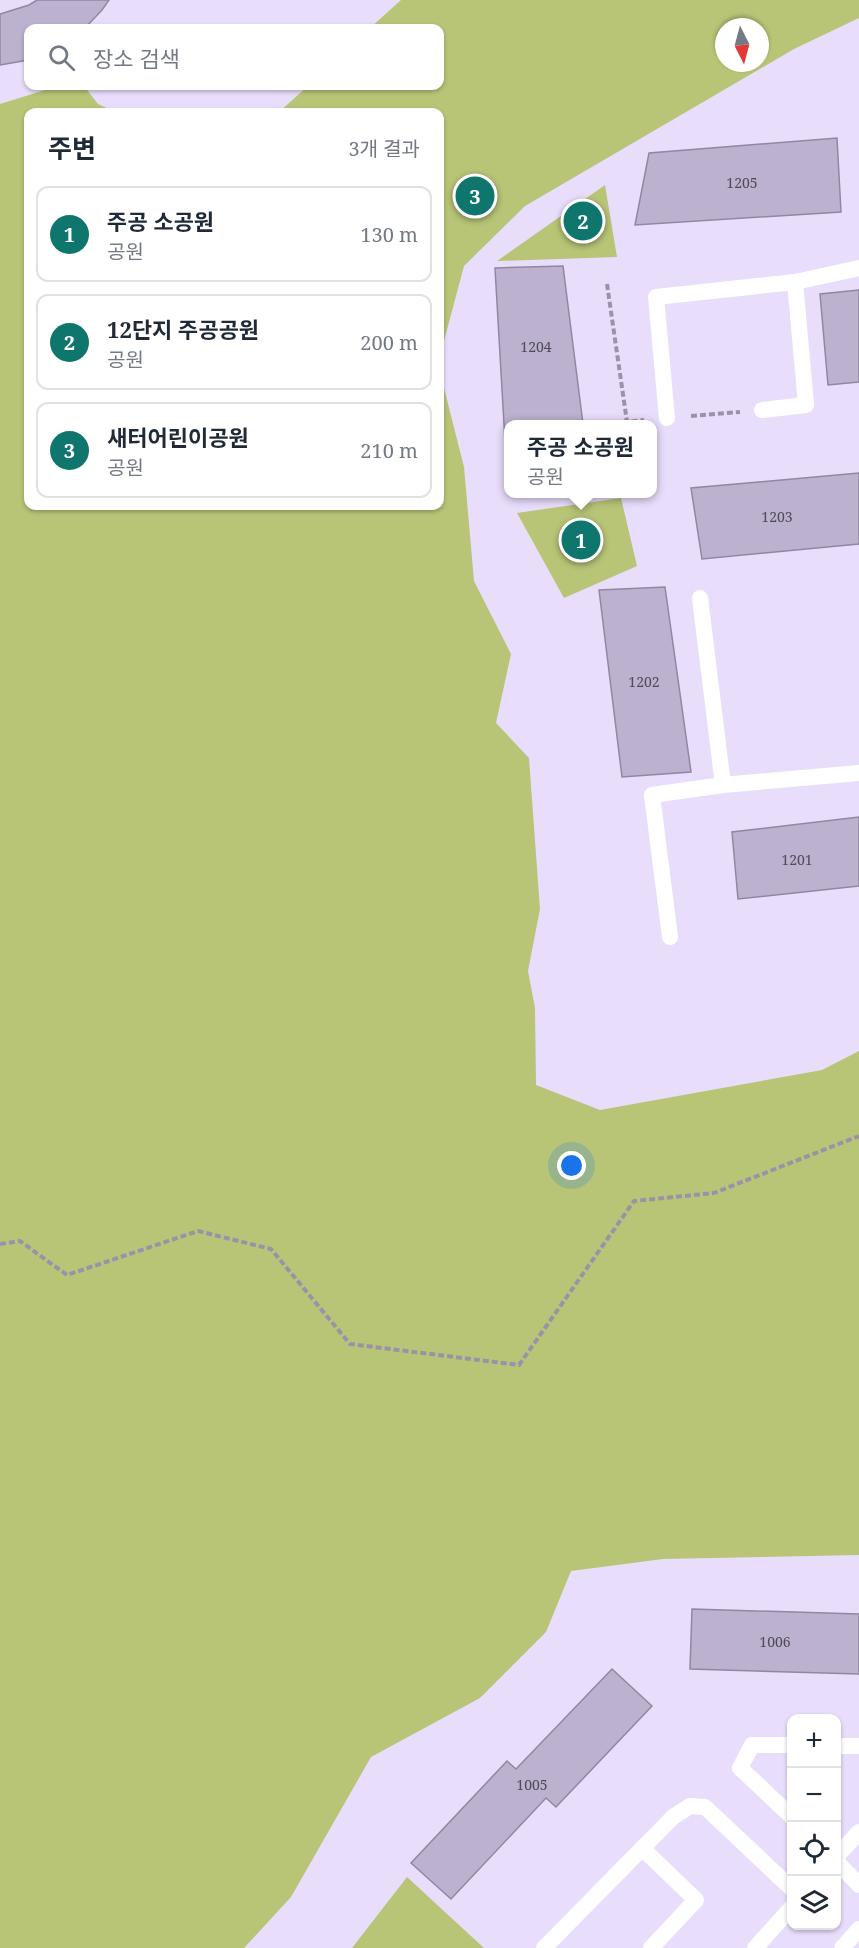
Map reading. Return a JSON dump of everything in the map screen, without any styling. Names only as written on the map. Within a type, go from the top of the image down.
[{"type":"lane","points":[[667,418],[657,297],[795,282],[859,268]]},
{"type":"lane","points":[[762,410],[806,405],[795,282]]},
{"type":"lane","points":[[699,598],[723,784]]},
{"type":"lane","points":[[670,937],[652,795],[723,784],[859,773]]},
{"type":"lane","points":[[787,1745],[752,1744],[740,1768],[787,1812]]},
{"type":"lane","points":[[841,1746],[859,1746]]},
{"type":"lane","points":[[544,1948],[673,1817],[690,1806],[705,1807],[787,1884]]},
{"type":"lane","points":[[841,1854],[859,1832]]},
{"type":"lane","points":[[642,1848],[696,1900],[651,1948]]},
{"type":"lane","points":[[841,1864],[859,1885]]},
{"type":"lane","points":[[755,1948],[787,1913]]},
{"type":"lane","points":[[842,1948],[859,1929]]},
{"type":"path","points":[[607,284],[627,420]]},
{"type":"path","points":[[647,420],[762,410]]},
{"type":"path","points":[[0,1244],[20,1240],[67,1275],[198,1231],[271,1249],[350,1344],[519,1365],[634,1201],[714,1193],[859,1136]]},
{"type":"green space","points":[[401,0],[859,0],[859,18],[769,64],[769,18],[715,18],[715,72],[755,72],[525,206],[464,266],[444,341],[444,108],[283,108],[304,90],[444,90],[444,24],[374,24]]},
{"type":"green space","points":[[45,90],[87,90],[98,104],[106,108],[24,108],[24,510],[444,510],[444,388],[464,467],[474,581],[511,654],[496,723],[529,758],[540,909],[528,971],[535,1008],[536,1085],[600,1110],[822,1070],[859,1051],[859,1555],[663,1559],[571,1571],[546,1632],[480,1698],[371,1757],[291,1897],[244,1948],[0,1948],[0,104]]},
{"type":"green space","points":[[605,185],[617,257],[497,261]]},
{"type":"green space","points":[[621,498],[637,566],[564,598],[517,513]]},
{"type":"green space","points":[[407,1877],[484,1948],[352,1948]]},
{"type":"building","points":[[37,0],[109,0],[89,24],[24,24],[24,61],[0,65],[0,14],[29,5]]},
{"type":"building","points":[[837,138],[841,212],[635,225],[649,153]]},
{"type":"building","points":[[563,266],[582,420],[504,420],[504,424],[495,268]]},
{"type":"building","points":[[859,290],[859,382],[828,385],[820,294]]},
{"type":"building","points":[[859,473],[859,544],[702,559],[691,488]]},
{"type":"building","points":[[665,587],[691,772],[622,777],[599,590]]},
{"type":"building","points":[[859,817],[859,886],[738,899],[732,832]]},
{"type":"building","points":[[692,1609],[859,1614],[859,1674],[690,1669]]},
{"type":"building","points":[[612,1669],[652,1706],[556,1807],[546,1798],[451,1899],[411,1863],[507,1761],[516,1769]]},
{"type":"place","name":"새터어린이공원","points":[[475,196]]},
{"type":"place","name":"12단지 주공공원","points":[[583,221]]},
{"type":"place","name":"주공 소공원","points":[[581,540]]}]
